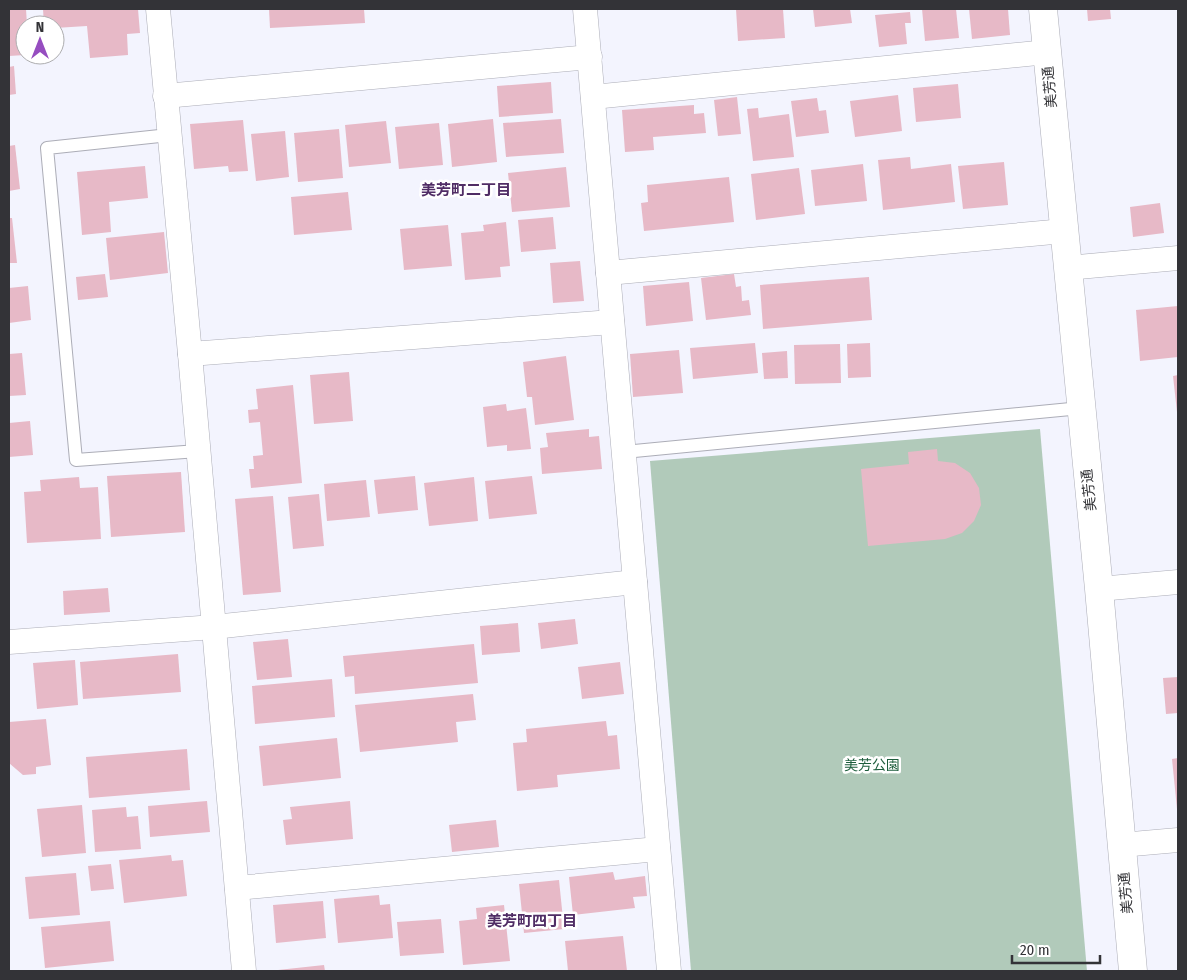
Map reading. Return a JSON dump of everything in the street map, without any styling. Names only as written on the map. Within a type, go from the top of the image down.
[{"type":"street","points":[[158,9],[244,971]]},
{"type":"street","points":[[585,9],[669,971]]},
{"type":"street","name":"美芳通","points":[[1043,9],[1099,589],[1133,971]]},
{"type":"street","points":[[593,97],[1047,52]]},
{"type":"street","points":[[165,96],[590,57]]},
{"type":"street","points":[[608,273],[1064,231]]},
{"type":"street","points":[[1067,268],[1178,258]]},
{"type":"street","points":[[190,354],[612,322]]},
{"type":"street","points":[[9,642],[214,627],[635,582]]},
{"type":"street","points":[[1099,589],[1178,582]]},
{"type":"street","points":[[1121,845],[1178,840]]},
{"type":"street","points":[[238,888],[658,849]]},
{"type":"lane","points":[[169,135],[47,148],[76,460],[198,451]]},
{"type":"lane","points":[[624,452],[1082,408]]},
{"type":"green space","name":"美芳公園","points":[[1040,429],[1087,971],[691,971],[650,461]]},
{"type":"building","points":[[9,9],[26,9],[26,15],[15,15],[15,56],[9,56]]},
{"type":"building","points":[[43,9],[138,9],[140,33],[127,34],[128,55],[90,58],[87,26],[65,27],[65,15],[43,15]]},
{"type":"building","points":[[269,9],[364,9],[365,23],[270,28]]},
{"type":"building","points":[[736,9],[783,9],[785,38],[738,41]]},
{"type":"building","points":[[813,9],[850,9],[852,23],[815,27]]},
{"type":"building","points":[[922,9],[956,9],[959,38],[925,41]]},
{"type":"building","points":[[969,9],[1008,9],[1010,35],[972,39]]},
{"type":"building","points":[[1087,9],[1110,9],[1111,19],[1088,21]]},
{"type":"building","points":[[910,12],[911,23],[905,23],[907,44],[879,47],[875,15]]},
{"type":"building","points":[[14,66],[16,94],[9,95],[9,67]]},
{"type":"building","points":[[551,82],[553,113],[499,117],[497,86]]},
{"type":"building","points":[[958,84],[961,118],[916,122],[913,88]]},
{"type":"building","points":[[898,95],[902,131],[855,137],[850,101]]},
{"type":"building","points":[[737,97],[741,134],[718,136],[714,100]]},
{"type":"building","points":[[817,98],[819,111],[826,110],[829,133],[796,137],[791,101]]},
{"type":"building","points":[[694,105],[694,114],[704,113],[706,133],[653,137],[654,150],[625,152],[622,110]]},
{"type":"building","points":[[758,108],[759,118],[789,114],[794,157],[753,161],[747,109]]},
{"type":"building","points":[[493,119],[497,162],[452,167],[448,124]]},
{"type":"building","points":[[561,119],[564,153],[506,157],[503,123]]},
{"type":"building","points":[[243,120],[248,171],[229,172],[228,166],[194,169],[190,124]]},
{"type":"building","points":[[386,121],[391,163],[349,167],[345,125]]},
{"type":"building","points":[[439,123],[443,165],[399,169],[395,127]]},
{"type":"building","points":[[339,129],[343,178],[298,182],[294,133]]},
{"type":"building","points":[[285,131],[289,177],[256,181],[251,134]]},
{"type":"building","points":[[15,145],[20,189],[9,191],[9,146]]},
{"type":"building","points":[[910,157],[911,169],[951,164],[955,202],[883,210],[878,160]]},
{"type":"building","points":[[1004,162],[1008,205],[963,209],[958,166]]},
{"type":"building","points":[[863,164],[867,201],[815,206],[811,170]]},
{"type":"building","points":[[145,166],[148,198],[109,202],[111,232],[82,235],[77,172]]},
{"type":"building","points":[[566,167],[570,207],[512,212],[508,173]]},
{"type":"building","points":[[799,168],[805,214],[756,220],[751,174]]},
{"type":"building","points":[[729,177],[734,222],[644,231],[641,203],[648,202],[647,185]]},
{"type":"building","points":[[348,192],[352,230],[294,235],[291,197]]},
{"type":"building","points":[[1160,203],[1164,233],[1133,237],[1130,207]]},
{"type":"building","points":[[553,217],[556,249],[521,252],[518,220]]},
{"type":"building","points":[[9,218],[12,218],[17,263],[9,263]]},
{"type":"building","points":[[506,222],[510,266],[500,267],[501,277],[465,280],[461,233],[484,231],[483,225]]},
{"type":"building","points":[[448,225],[452,266],[404,270],[400,229]]},
{"type":"building","points":[[164,232],[168,273],[110,280],[106,238]]},
{"type":"building","points":[[580,261],[584,301],[553,303],[550,263]]},
{"type":"building","points":[[105,274],[108,297],[78,300],[76,277]]},
{"type":"building","points":[[734,274],[736,287],[741,286],[742,301],[749,300],[751,315],[706,320],[701,278]]},
{"type":"building","points":[[869,277],[872,320],[763,329],[760,285]]},
{"type":"building","points":[[689,282],[693,321],[646,326],[643,286]]},
{"type":"building","points":[[28,286],[31,320],[9,323],[9,288]]},
{"type":"building","points":[[1178,306],[1178,357],[1140,361],[1136,310]]},
{"type":"building","points":[[755,343],[758,373],[693,379],[690,348]]},
{"type":"building","points":[[870,343],[871,377],[848,378],[847,344]]},
{"type":"building","points":[[840,344],[841,383],[795,384],[794,345]]},
{"type":"building","points":[[679,350],[683,393],[633,397],[630,354]]},
{"type":"building","points":[[787,351],[788,378],[764,379],[762,353]]},
{"type":"building","points":[[22,353],[26,395],[9,396],[9,354]]},
{"type":"building","points":[[566,356],[574,420],[535,425],[532,397],[527,397],[523,362]]},
{"type":"building","points":[[349,372],[353,421],[314,424],[310,375]]},
{"type":"building","points":[[1178,375],[1178,412],[1177,412],[1173,376]]},
{"type":"building","points":[[293,385],[302,483],[251,488],[249,469],[254,469],[253,456],[263,455],[260,422],[249,423],[248,410],[258,409],[256,389]]},
{"type":"building","points":[[506,404],[507,411],[526,408],[531,449],[507,451],[507,445],[487,447],[483,407]]},
{"type":"building","points":[[30,421],[33,455],[9,457],[9,423]]},
{"type":"building","points":[[589,429],[589,437],[599,436],[602,469],[542,474],[540,448],[548,447],[546,433]]},
{"type":"building","points":[[937,449],[938,461],[955,463],[970,473],[979,488],[981,505],[974,521],[962,533],[945,539],[868,546],[861,469],[909,464],[908,452]]},
{"type":"building","points":[[181,472],[185,532],[111,537],[107,476]]},
{"type":"building","points":[[415,476],[418,510],[378,514],[374,480]]},
{"type":"building","points":[[532,476],[537,514],[489,519],[485,481]]},
{"type":"building","points":[[79,477],[80,488],[98,487],[101,539],[27,543],[24,492],[41,491],[40,480]]},
{"type":"building","points":[[474,477],[478,521],[429,526],[424,483]]},
{"type":"building","points":[[366,480],[370,517],[327,521],[324,484]]},
{"type":"building","points":[[319,494],[324,546],[293,549],[288,497]]},
{"type":"building","points":[[273,496],[281,592],[243,595],[235,499]]},
{"type":"building","points":[[108,588],[110,612],[64,615],[63,591]]},
{"type":"building","points":[[575,619],[578,644],[541,649],[538,623]]},
{"type":"building","points":[[518,623],[520,652],[482,655],[480,626]]},
{"type":"building","points":[[288,639],[292,677],[257,680],[253,642]]},
{"type":"building","points":[[474,644],[478,683],[355,694],[354,676],[345,677],[343,656]]},
{"type":"building","points":[[178,654],[181,692],[83,699],[80,662]]},
{"type":"building","points":[[75,660],[78,705],[37,709],[33,663]]},
{"type":"building","points":[[620,662],[624,694],[582,699],[578,667]]},
{"type":"building","points":[[1178,677],[1178,713],[1166,714],[1163,678]]},
{"type":"building","points":[[332,679],[335,717],[255,724],[252,686]]},
{"type":"building","points":[[473,694],[476,720],[456,722],[458,742],[360,752],[355,705]]},
{"type":"building","points":[[46,719],[51,765],[36,767],[36,774],[23,775],[9,763],[9,722]]},
{"type":"building","points":[[606,721],[608,736],[617,735],[620,769],[557,775],[558,787],[517,791],[513,743],[527,742],[526,729]]},
{"type":"building","points":[[337,738],[341,778],[263,786],[259,746]]},
{"type":"building","points":[[187,749],[190,790],[89,798],[86,757]]},
{"type":"building","points":[[1178,758],[1178,809],[1177,809],[1172,759]]},
{"type":"building","points":[[207,801],[210,832],[150,837],[148,806]]},
{"type":"building","points":[[350,801],[353,839],[286,845],[283,820],[292,819],[290,807]]},
{"type":"building","points":[[82,805],[86,853],[42,857],[37,809]]},
{"type":"building","points":[[126,807],[127,817],[138,816],[141,849],[95,852],[92,810]]},
{"type":"building","points":[[496,820],[499,847],[452,852],[449,825]]},
{"type":"building","points":[[171,855],[172,861],[183,860],[187,896],[124,903],[119,860]]},
{"type":"building","points":[[111,864],[114,889],[91,891],[88,866]]},
{"type":"building","points":[[613,872],[615,880],[645,876],[647,896],[633,897],[635,908],[573,915],[569,877]]},
{"type":"building","points":[[76,873],[80,915],[29,919],[25,877]]},
{"type":"building","points":[[559,880],[564,929],[524,933],[519,884]]},
{"type":"building","points":[[379,895],[380,905],[390,904],[393,938],[338,943],[334,899]]},
{"type":"building","points":[[323,901],[326,938],[276,943],[273,905]]},
{"type":"building","points":[[504,905],[510,961],[463,965],[459,921],[477,919],[476,908]]},
{"type":"building","points":[[441,919],[444,953],[400,956],[397,922]]},
{"type":"building","points":[[110,921],[114,961],[45,968],[41,927]]},
{"type":"building","points":[[623,936],[627,971],[568,971],[565,941]]},
{"type":"building","points":[[324,965],[325,971],[278,971],[278,970]]},
{"type":"district","name":"美芳町二丁目","points":[[466,190]]},
{"type":"district","name":"美芳町四丁目","points":[[532,921]]}]
